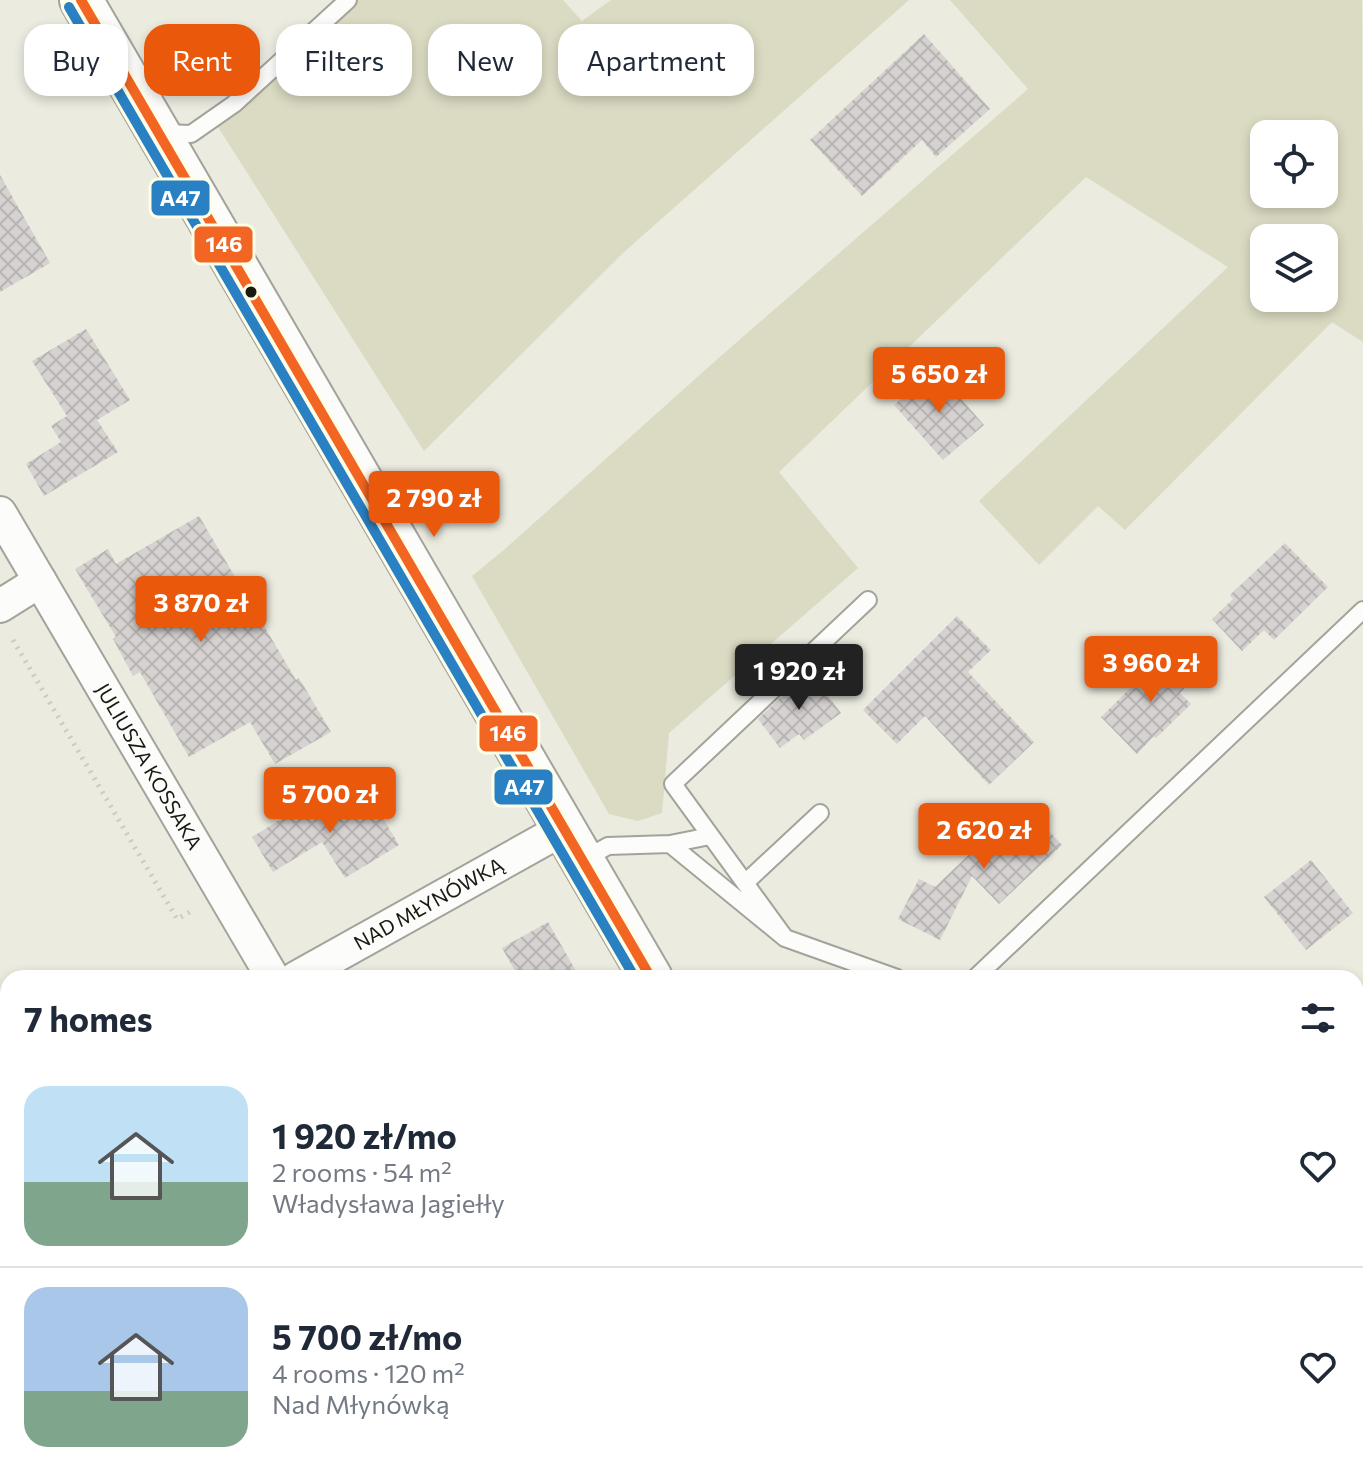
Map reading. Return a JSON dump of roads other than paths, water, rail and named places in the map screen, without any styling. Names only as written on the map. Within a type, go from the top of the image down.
[{"type":"street","points":[[81,0],[646,970]]},
{"type":"street","name":"JULIUSZA KOSSAKA","points":[[0,513],[268,970]]},
{"type":"street","points":[[0,606],[40,581]]},
{"type":"street","name":"NAD MŁYNÓWKĄ","points":[[313,970],[572,845]]},
{"type":"lane","points":[[159,133],[191,134],[234,104],[348,0]]},
{"type":"lane","points":[[785,938],[673,784],[868,600]]},
{"type":"lane","points":[[983,970],[1363,610]]},
{"type":"lane","points":[[745,883],[820,813]]},
{"type":"lane","points":[[572,845],[670,844],[710,836]]},
{"type":"lane","points":[[670,844],[785,938],[875,970]]}]
